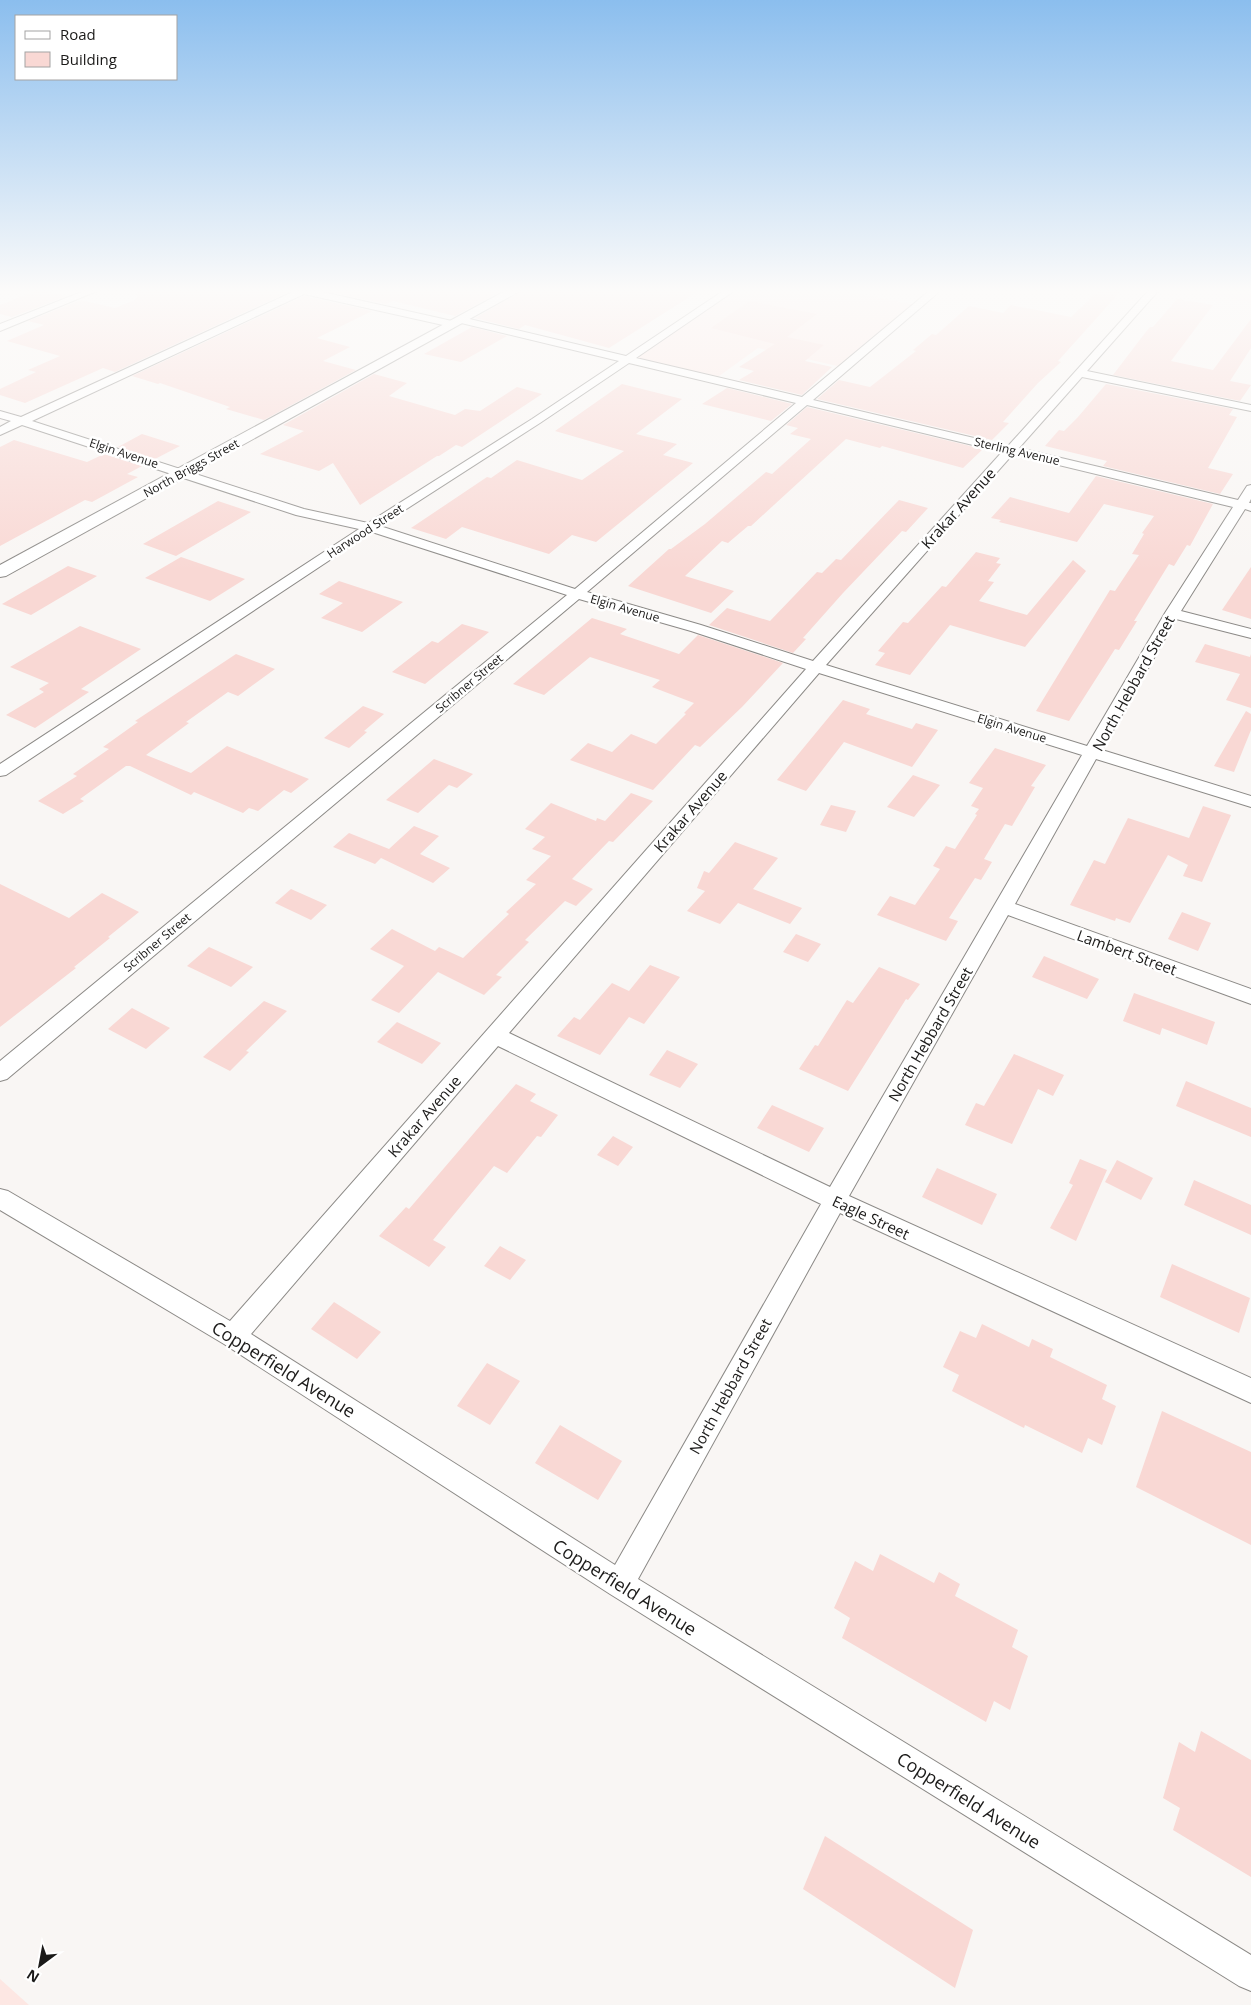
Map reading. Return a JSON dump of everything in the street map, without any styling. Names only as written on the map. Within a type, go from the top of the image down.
[{"type":"street","points":[[0,432],[102,385]]},
{"type":"street","name":"North Briggs Street","points":[[0,572],[343,385]]},
{"type":"street","name":"Harwood Street","points":[[0,772],[589,385]]},
{"type":"street","name":"Sterling Avenue","points":[[731,385],[1010,450],[1248,500]]},
{"type":"street","name":"Scribner Street","points":[[0,1073],[577,594],[824,385]]},
{"type":"street","name":"Krakar Avenue","points":[[233,1336],[816,667],[1069,385]]},
{"type":"street","points":[[1136,385],[1251,408]]},
{"type":"street","name":"Elgin Avenue","points":[[0,414],[184,472],[301,512],[370,527],[577,594],[696,628],[1251,802]]},
{"type":"street","name":"North Hebbard Street","points":[[620,1584],[835,1200],[1172,613],[1248,500]]},
{"type":"street","points":[[1172,613],[1251,634]]},
{"type":"street","name":"Lambert Street","points":[[1004,907],[1251,997]]},
{"type":"street","name":"Eagle Street","points":[[494,1035],[835,1200],[1251,1391]]},
{"type":"street","name":"Copperfield Avenue","points":[[0,1198],[233,1336],[620,1584],[1251,1974]]},
{"type":"shaded area","points":[[0,1979],[29,2005],[0,2005]]},
{"type":"building","points":[[9,385],[66,385],[25,403],[0,395],[0,389]]},
{"type":"building","points":[[165,385],[329,385],[264,420],[226,409],[230,407]]},
{"type":"building","points":[[355,385],[405,385],[389,396],[455,415],[465,409],[480,411],[517,387],[542,394],[462,447],[456,445],[360,505],[333,463],[319,471],[260,454],[304,431],[283,425]]},
{"type":"building","points":[[621,385],[624,385],[682,399],[636,434],[677,444],[663,455],[693,463],[596,542],[572,535],[549,554],[462,527],[446,539],[411,528],[487,477],[491,478],[517,460],[582,480],[624,451],[555,431]]},
{"type":"building","points":[[758,385],[813,385],[802,395]]},
{"type":"building","points":[[834,385],[859,385],[870,387],[873,385],[1037,385],[1003,422],[1009,423],[992,440],[817,399]]},
{"type":"building","points":[[1106,385],[1233,409],[1229,415],[1237,417],[1208,468],[1233,474],[1220,494],[1103,466],[1107,461],[1045,446],[1059,430],[1064,431]]},
{"type":"building","points":[[1160,385],[1251,385],[1240,401]]},
{"type":"building","points":[[727,388],[792,404],[771,421],[702,404]]},
{"type":"building","points":[[807,407],[983,449],[963,468],[882,446],[880,448],[846,439],[751,526],[748,526],[728,543],[722,541],[685,576],[734,591],[711,613],[628,586],[669,549],[705,524],[766,472],[772,474],[811,439],[790,434],[798,428],[786,425]]},
{"type":"building","points":[[142,434],[180,446],[155,459],[118,447]]},
{"type":"building","points":[[14,440],[87,462],[104,454],[142,466],[127,474],[138,477],[92,502],[85,500],[0,546],[0,447]]},
{"type":"building","points":[[1096,476],[1213,504],[1190,546],[1187,545],[1174,566],[1169,564],[1134,621],[1137,621],[1119,650],[1115,649],[1069,721],[1036,711],[1110,590],[1115,591],[1139,555],[1132,554],[1144,534],[1142,533],[1154,516],[1104,504],[1077,542],[999,522],[1001,520],[991,518],[1010,497],[1069,513]]},
{"type":"building","points":[[899,500],[928,508],[906,532],[902,531],[843,593],[803,638],[806,639],[793,653],[709,625],[727,608],[770,621],[817,572],[822,573],[836,559],[841,560]]},
{"type":"building","points":[[218,501],[251,512],[176,556],[143,544]]},
{"type":"building","points":[[976,552],[1000,558],[996,563],[1001,564],[988,581],[994,582],[979,601],[1027,615],[1073,560],[1086,571],[1025,647],[950,625],[910,675],[875,665],[885,653],[878,651],[903,622],[908,623],[942,586],[946,587]]},
{"type":"building","points":[[181,557],[245,579],[210,601],[145,578]]},
{"type":"building","points":[[68,566],[97,576],[31,615],[2,604]]},
{"type":"building","points":[[1251,567],[1251,619],[1222,610]]},
{"type":"building","points":[[339,581],[403,602],[362,632],[321,618],[343,603],[319,594]]},
{"type":"building","points":[[592,618],[627,629],[620,634],[679,654],[698,635],[783,663],[742,707],[700,747],[695,745],[653,790],[570,760],[588,743],[612,752],[631,734],[656,744],[686,714],[684,713],[694,703],[652,687],[660,680],[590,657],[544,695],[513,684]]},
{"type":"building","points":[[462,624],[489,632],[425,684],[392,672],[432,641],[438,643]]},
{"type":"building","points":[[80,626],[141,649],[81,689],[89,692],[35,728],[6,715],[44,692],[39,689],[49,683],[10,667]]},
{"type":"building","points":[[1205,644],[1250,657],[1251,654],[1251,708],[1226,700],[1240,674],[1195,662]]},
{"type":"building","points":[[236,654],[275,669],[238,696],[228,692],[186,722],[189,723],[146,755],[191,773],[227,746],[309,779],[291,793],[284,790],[258,811],[249,808],[243,813],[194,792],[191,795],[130,766],[126,766],[80,799],[84,801],[63,814],[38,801],[77,776],[73,774],[109,749],[103,747],[138,722],[135,721]]},
{"type":"building","points":[[843,700],[870,709],[866,714],[912,729],[916,723],[938,730],[912,767],[844,742],[806,791],[777,780]]},
{"type":"building","points":[[363,706],[384,714],[364,731],[367,732],[349,748],[324,738]]},
{"type":"building","points":[[1246,711],[1251,714],[1251,730],[1234,772],[1214,766]]},
{"type":"building","points":[[995,748],[1046,765],[1031,786],[1035,787],[1012,826],[1005,824],[984,859],[992,862],[981,880],[975,878],[949,918],[958,921],[946,941],[877,915],[890,896],[915,905],[940,869],[933,866],[946,846],[955,849],[979,809],[971,806],[983,788],[969,783]]},
{"type":"building","points":[[434,759],[473,774],[457,788],[449,785],[418,813],[386,800]]},
{"type":"building","points":[[913,775],[940,785],[914,817],[887,807]]},
{"type":"building","points":[[631,793],[653,801],[613,842],[609,841],[572,879],[593,889],[576,906],[565,901],[525,940],[529,942],[496,975],[502,977],[484,995],[438,972],[399,1013],[371,1000],[404,966],[370,949],[392,929],[435,951],[439,947],[463,958],[509,914],[506,912],[536,884],[526,880],[551,856],[532,849],[545,837],[525,829],[551,803],[596,821],[597,818],[605,821]]},
{"type":"building","points":[[831,805],[856,811],[846,832],[820,825]]},
{"type":"building","points":[[1203,806],[1231,815],[1202,882],[1183,876],[1188,865],[1168,855],[1130,923],[1116,918],[1115,921],[1070,905],[1094,860],[1105,864],[1128,818],[1189,838]]},
{"type":"building","points":[[414,826],[439,836],[420,854],[450,868],[433,883],[381,858],[375,864],[333,847],[349,833],[389,849]]},
{"type":"building","points":[[735,842],[778,858],[753,889],[802,908],[790,924],[738,903],[720,924],[687,911],[705,891],[697,888],[704,871],[709,873]]},
{"type":"building","points":[[0,884],[69,918],[102,893],[139,912],[74,967],[76,968],[0,1027]]},
{"type":"building","points":[[291,889],[327,905],[311,920],[275,903]]},
{"type":"building","points":[[1182,912],[1211,923],[1198,951],[1168,939]]},
{"type":"building","points":[[796,934],[821,944],[808,962],[783,952]]},
{"type":"building","points":[[209,947],[253,967],[231,987],[187,966]]},
{"type":"building","points":[[1044,956],[1099,979],[1087,999],[1032,977]]},
{"type":"building","points":[[650,965],[680,977],[644,1024],[629,1017],[600,1055],[557,1036],[574,1017],[580,1020],[612,983],[629,991]]},
{"type":"building","points":[[879,967],[920,984],[908,1000],[906,999],[848,1091],[799,1069],[815,1045],[818,1046],[847,1000],[853,1003]]},
{"type":"building","points":[[1134,993],[1215,1022],[1207,1045],[1162,1028],[1160,1035],[1123,1021]]},
{"type":"building","points":[[264,1001],[287,1011],[246,1051],[249,1052],[230,1071],[203,1057]]},
{"type":"building","points":[[132,1008],[170,1028],[146,1049],[108,1029]]},
{"type":"building","points":[[397,1022],[441,1043],[422,1064],[377,1042]]},
{"type":"building","points":[[667,1050],[698,1064],[680,1088],[649,1075]]},
{"type":"building","points":[[1014,1054],[1064,1075],[1053,1096],[1038,1089],[1012,1144],[965,1125],[976,1103],[984,1106]]},
{"type":"building","points":[[1186,1081],[1251,1108],[1251,1137],[1176,1106]]},
{"type":"building","points":[[516,1084],[536,1094],[530,1101],[558,1115],[541,1137],[537,1136],[507,1173],[494,1166],[433,1240],[446,1247],[429,1267],[379,1236],[406,1207],[409,1209]]},
{"type":"building","points":[[772,1105],[824,1128],[809,1152],[757,1128]]},
{"type":"building","points":[[613,1136],[633,1147],[618,1166],[597,1155]]},
{"type":"building","points":[[1080,1159],[1107,1170],[1076,1241],[1050,1228],[1073,1185],[1069,1183]]},
{"type":"building","points":[[1117,1160],[1153,1178],[1141,1200],[1105,1182]]},
{"type":"building","points":[[937,1168],[997,1194],[982,1225],[922,1197]]},
{"type":"building","points":[[1194,1180],[1251,1205],[1251,1235],[1184,1205]]},
{"type":"building","points":[[500,1246],[526,1260],[510,1280],[484,1266]]},
{"type":"building","points":[[1172,1264],[1250,1298],[1239,1333],[1160,1297]]},
{"type":"building","points":[[334,1302],[381,1332],[357,1359],[311,1329]]},
{"type":"building","points":[[982,1324],[1029,1347],[1032,1339],[1053,1349],[1050,1357],[1107,1385],[1102,1399],[1116,1406],[1102,1445],[1088,1438],[1082,1453],[1025,1425],[1024,1428],[952,1391],[959,1375],[943,1367],[960,1331],[976,1338]]},
{"type":"building","points":[[487,1363],[520,1381],[490,1425],[457,1406]]},
{"type":"building","points":[[1162,1411],[1251,1452],[1251,1545],[1136,1487]]},
{"type":"building","points":[[560,1425],[622,1461],[598,1500],[535,1463]]},
{"type":"building","points":[[880,1554],[934,1583],[939,1572],[960,1584],[955,1596],[1018,1630],[1012,1647],[1028,1656],[1010,1710],[994,1701],[986,1722],[842,1638],[850,1618],[834,1608],[855,1561],[873,1571]]},
{"type":"building","points":[[1201,1731],[1251,1760],[1251,1877],[1173,1830],[1180,1808],[1163,1798],[1179,1742],[1195,1752]]},
{"type":"building","points":[[825,1836],[973,1930],[955,1988],[803,1889]]}]
